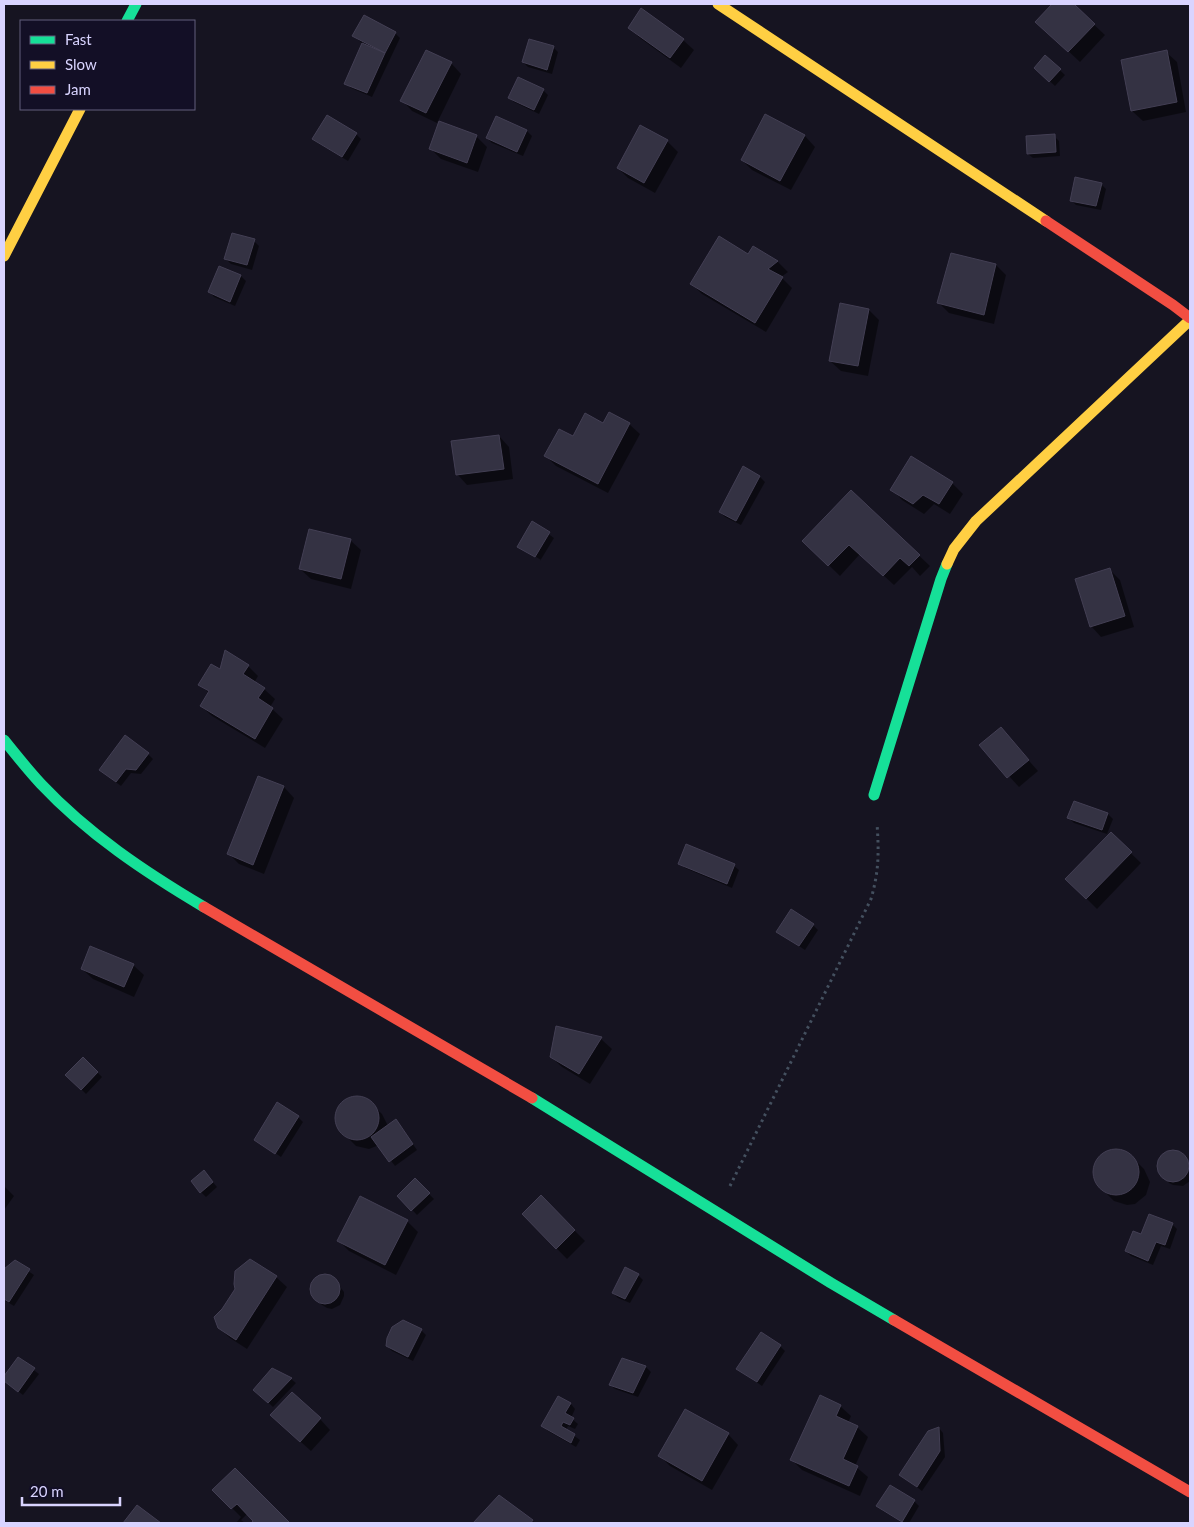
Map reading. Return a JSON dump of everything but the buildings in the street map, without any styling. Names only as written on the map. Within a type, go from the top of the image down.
[{"type":"street","points":[[127,20],[136,4]]},
{"type":"street","points":[[718,4],[1173,305],[1190,319],[976,521],[954,549],[942,579],[874,795]]},
{"type":"street","points":[[4,256],[79,110]]},
{"type":"street","points":[[4,740],[41,784],[74,816],[118,852],[201,905],[561,1115],[831,1283],[1190,1492]]},
{"type":"path","points":[[716,1213],[871,899],[877,879],[880,854],[874,795]]},
{"type":"traffic: fast","points":[[128,20],[136,4]]},
{"type":"traffic: fast","points":[[874,795],[947,564]]},
{"type":"traffic: fast","points":[[4,740],[41,784],[98,836],[139,866],[204,907]]},
{"type":"traffic: fast","points":[[532,1098],[894,1320]]},
{"type":"traffic: slow","points":[[718,4],[1046,221]]},
{"type":"traffic: slow","points":[[4,256],[79,110]]},
{"type":"traffic: slow","points":[[947,564],[954,549],[976,521],[1190,320]]},
{"type":"traffic: jam","points":[[1046,221],[1190,318]]},
{"type":"traffic: jam","points":[[204,907],[532,1098]]},
{"type":"traffic: jam","points":[[894,1320],[1190,1492]]}]
